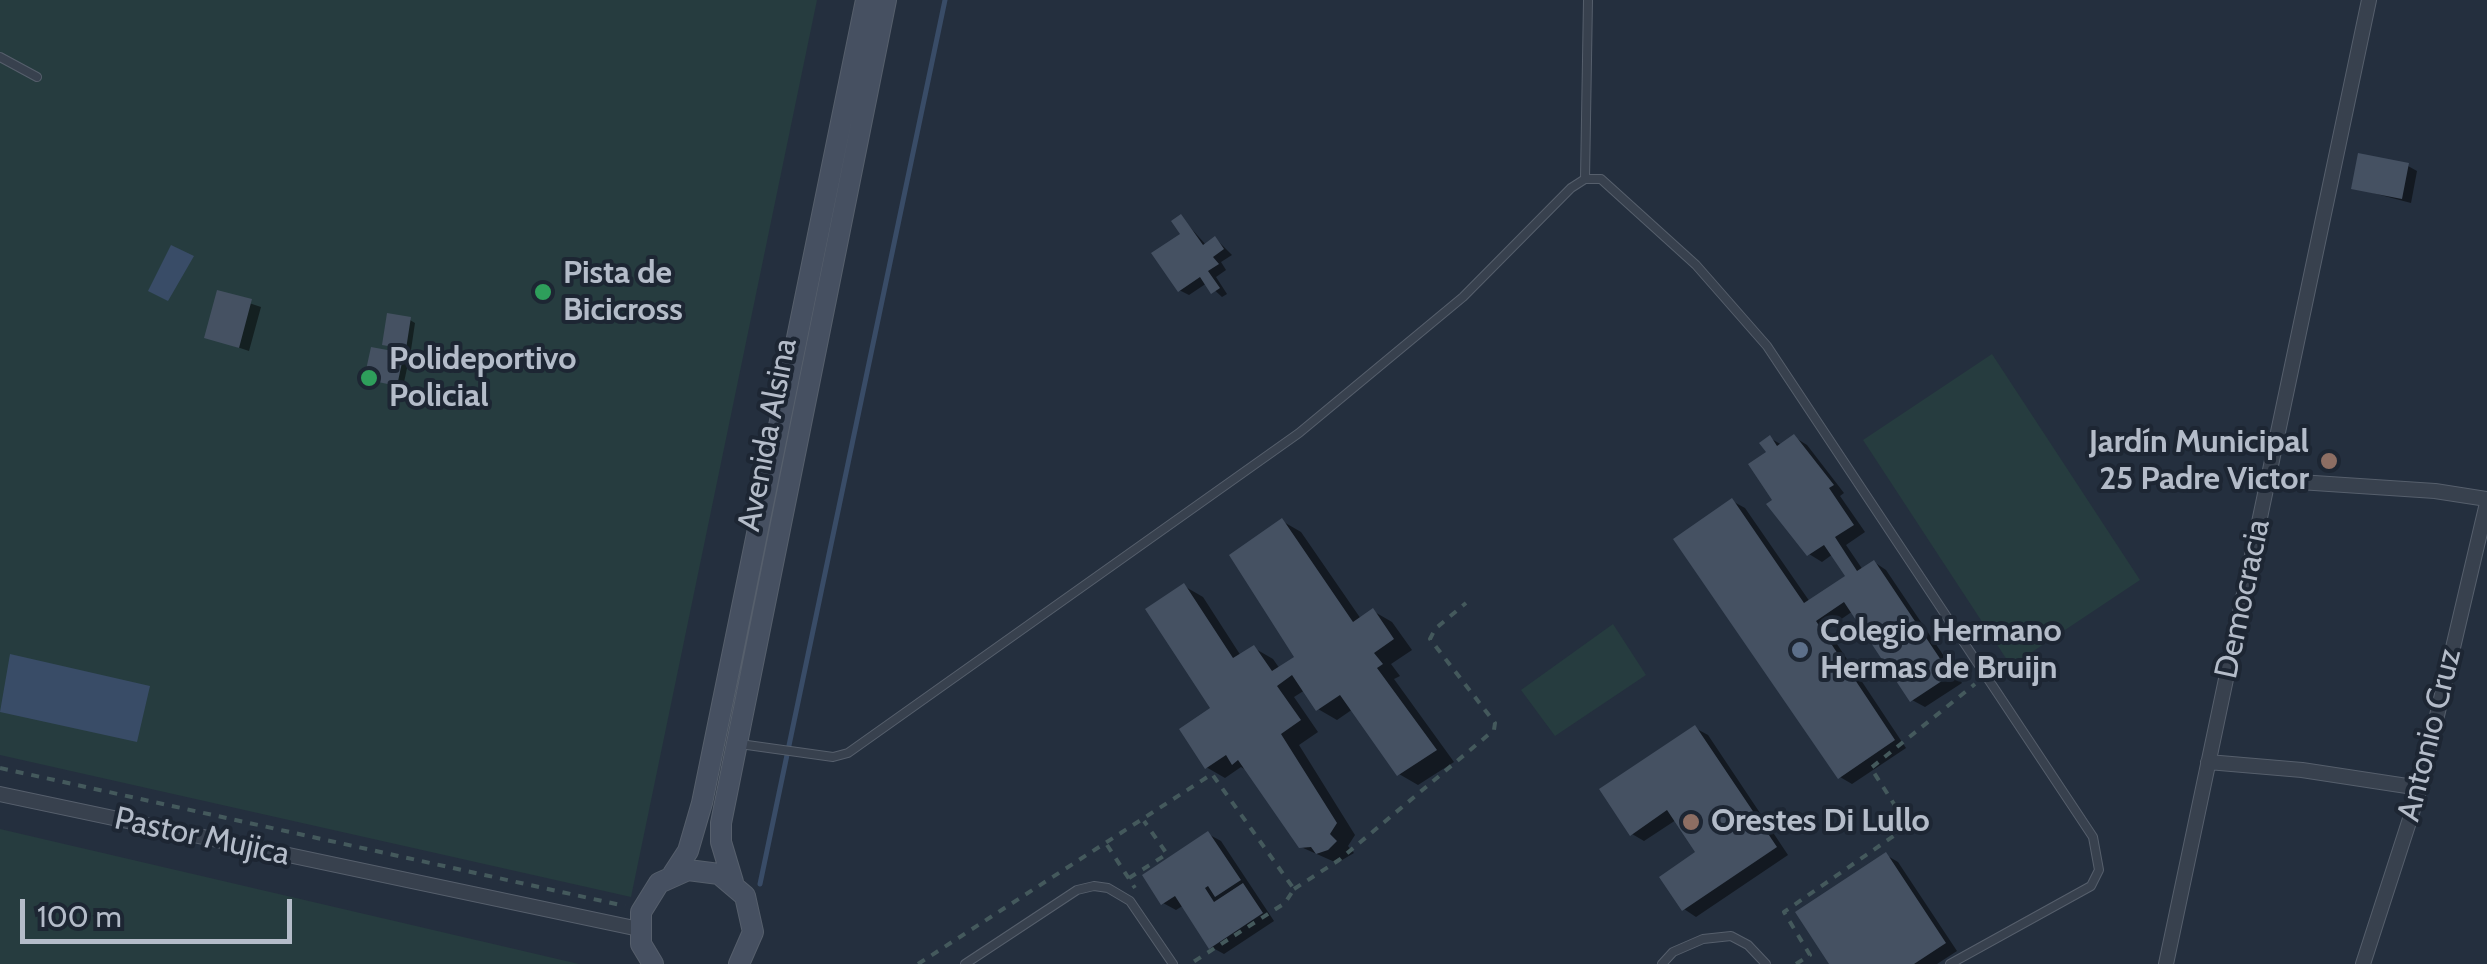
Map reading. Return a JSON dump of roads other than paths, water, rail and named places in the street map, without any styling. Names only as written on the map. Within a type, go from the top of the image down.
[{"type":"main road","name":"Avenida Alsina","points":[[639,929],[648,896],[673,874],[688,850],[702,803],[866,0]]},
{"type":"main road","name":"Avenida Alsina","points":[[740,964],[754,932],[752,914],[733,882],[720,842],[736,744],[886,0]]},
{"type":"main road","points":[[673,874],[704,870],[733,882]]},
{"type":"main road","points":[[639,929],[652,964]]},
{"type":"street","name":"Democracia","points":[[2166,964],[2369,0]]},
{"type":"street","points":[[2269,480],[2436,491],[2487,501]]},
{"type":"street","name":"Antonio Cruz","points":[[2363,964],[2420,788],[2487,501]]},
{"type":"street","points":[[2208,762],[2420,788]]},
{"type":"street","name":"Pastor Mujica","points":[[0,794],[639,929]]},
{"type":"lane","points":[[1585,179],[1588,0]]},
{"type":"lane","points":[[0,57],[37,78]]},
{"type":"lane","points":[[736,744],[833,757],[848,753],[1299,433],[1463,297],[1571,188],[1585,179],[1602,179],[1696,265],[1766,346],[2086,824],[2100,856],[2100,870],[2091,886],[1950,964]]},
{"type":"lane","points":[[965,964],[1077,890],[1108,888],[1130,901],[1173,964]]},
{"type":"lane","points":[[1662,964],[1673,952],[1704,939],[1731,936],[1748,945],[1766,964]]},
{"type":"water","points":[[171,245],[194,256],[168,301],[148,291]]},
{"type":"water","points":[[10,654],[150,686],[137,742],[0,712]]},
{"type":"waterway","points":[[760,884],[945,0]]},
{"type":"place","name":"Pista de Bicicross","points":[[543,292]]},
{"type":"place","name":"Polideportivo Policial","points":[[369,378]]},
{"type":"place","name":"Jardín Municipal 25 Padre Victor","points":[[2329,461]]},
{"type":"place","name":"Colegio Hermano Hermas de Bruijn","points":[[1800,650]]},
{"type":"place","name":"Orestes Di Lullo","points":[[1691,822]]}]
